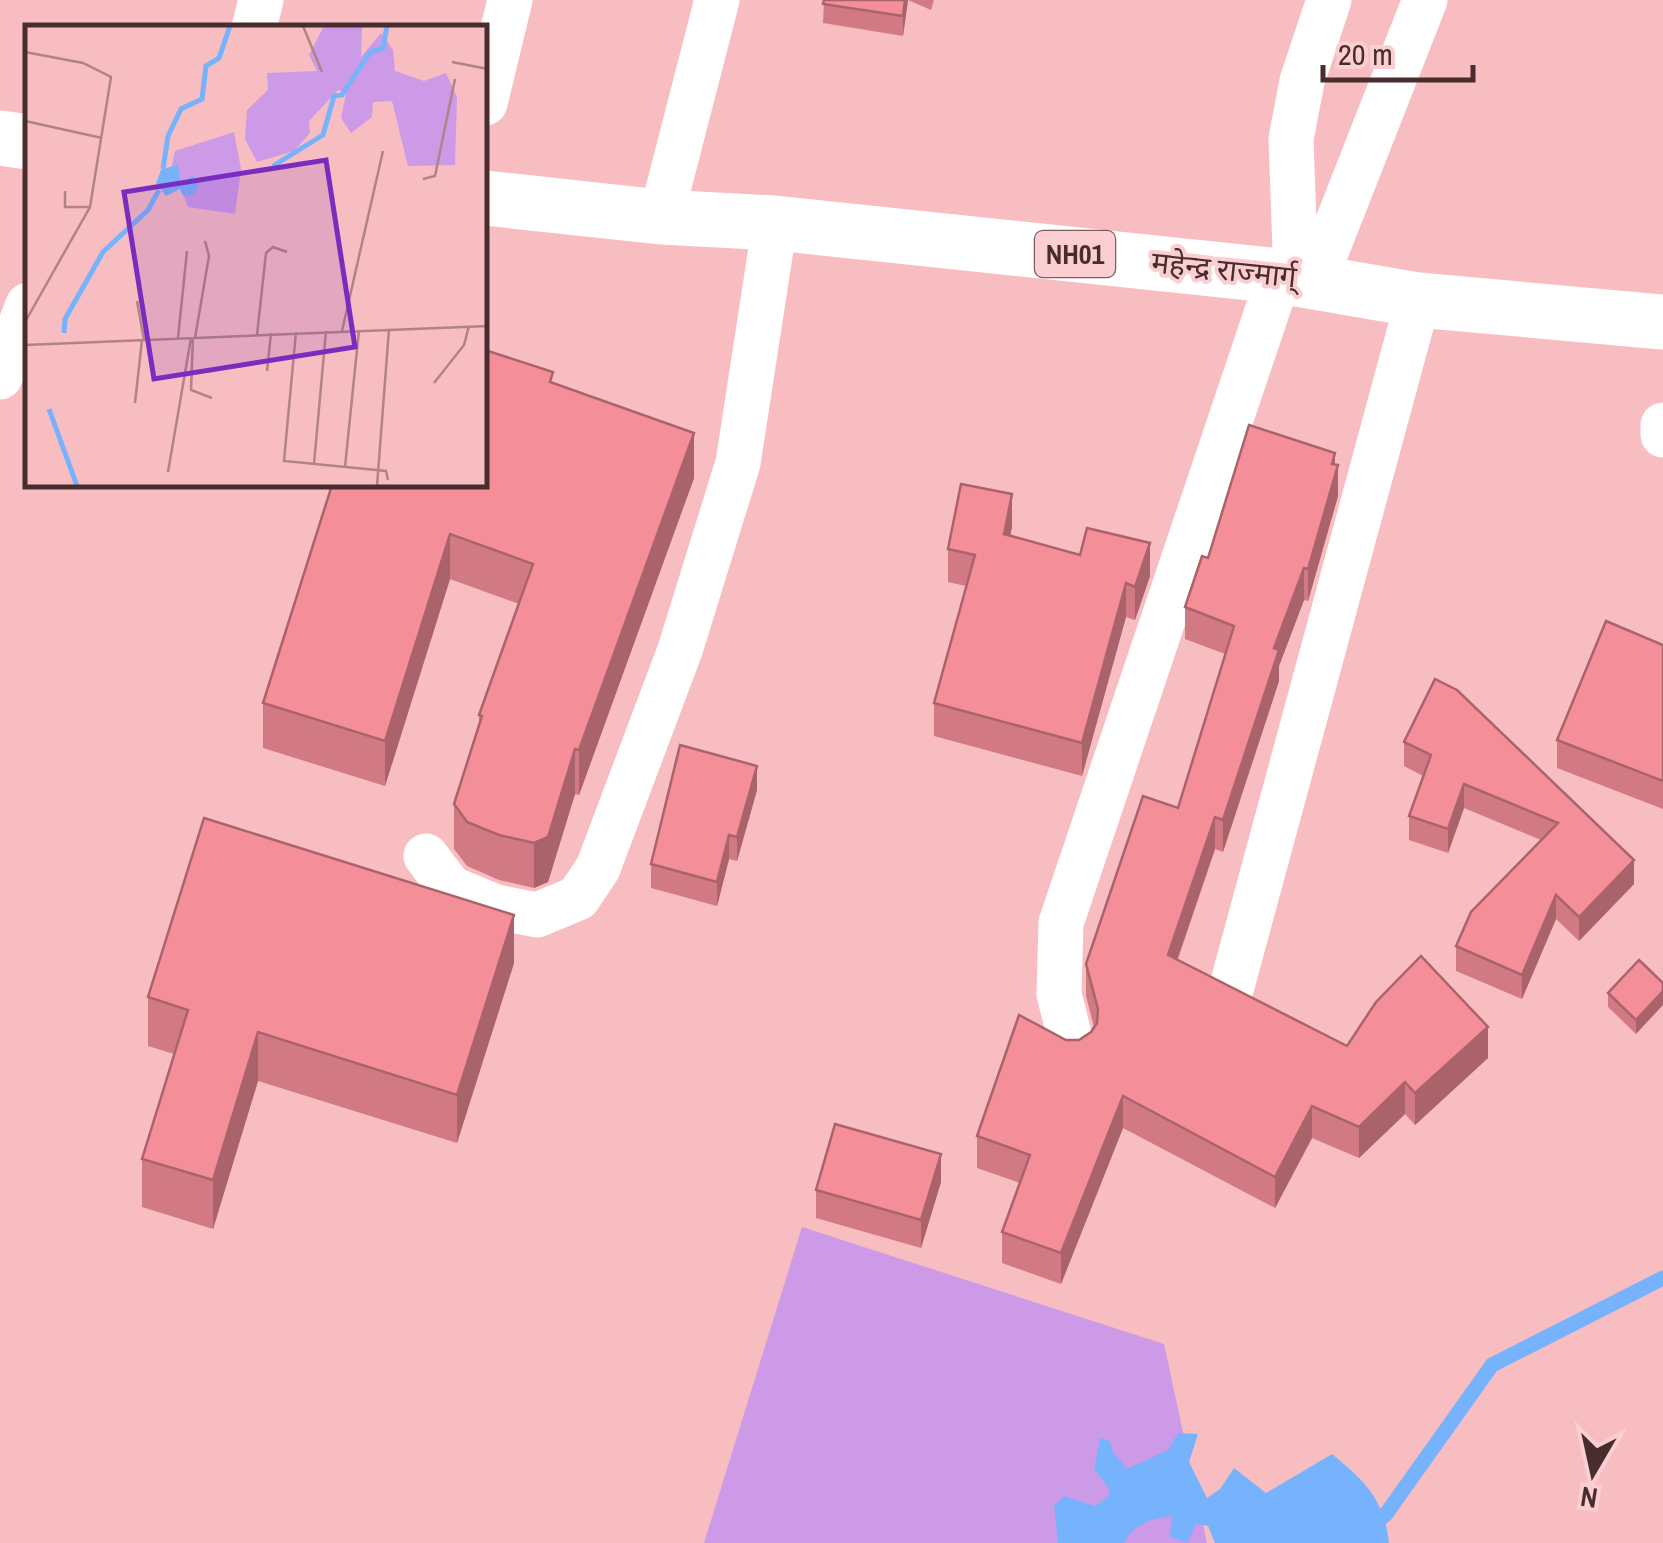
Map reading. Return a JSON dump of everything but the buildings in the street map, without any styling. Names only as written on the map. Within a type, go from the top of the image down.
[{"type":"highway","points":[[0,138],[25,142]]},
{"type":"highway","name":"महेन्द्र राज्मार्ग्","points":[[488,198],[661,217],[774,223],[1297,278],[1418,300],[1663,322]]},
{"type":"street","points":[[255,25],[261,0]]},
{"type":"street","points":[[488,90],[510,0]]},
{"type":"street","points":[[661,217],[716,0]]},
{"type":"street","points":[[1297,278],[1291,139],[1302,81],[1330,0]]},
{"type":"street","points":[[1072,1046],[1059,994],[1061,923],[1297,278],[1425,0]]},
{"type":"street","points":[[426,856],[450,888],[496,906],[536,914],[578,898],[598,868],[680,650],[738,464],[774,223]]},
{"type":"street","points":[[1232,986],[1418,300]]},
{"type":"street","points":[[0,376],[25,314]]},
{"type":"street","points":[[1663,425],[1663,435]]},
{"type":"shaded area","points":[[802,1227],[1164,1344],[1207,1543],[704,1543]]},
{"type":"water","points":[[1178,1433],[1198,1434],[1189,1462],[1207,1498],[1220,1489],[1234,1468],[1266,1493],[1332,1454],[1371,1492],[1383,1514],[1389,1543],[1215,1543],[1208,1526],[1196,1524],[1187,1543],[1170,1537],[1172,1516],[1144,1523],[1124,1543],[1058,1543],[1054,1506],[1064,1496],[1095,1506],[1110,1490],[1094,1469],[1100,1438],[1110,1441],[1113,1452],[1127,1469],[1168,1450]]},
{"type":"waterway","points":[[1349,1543],[1386,1514],[1492,1365],[1663,1278]]}]
